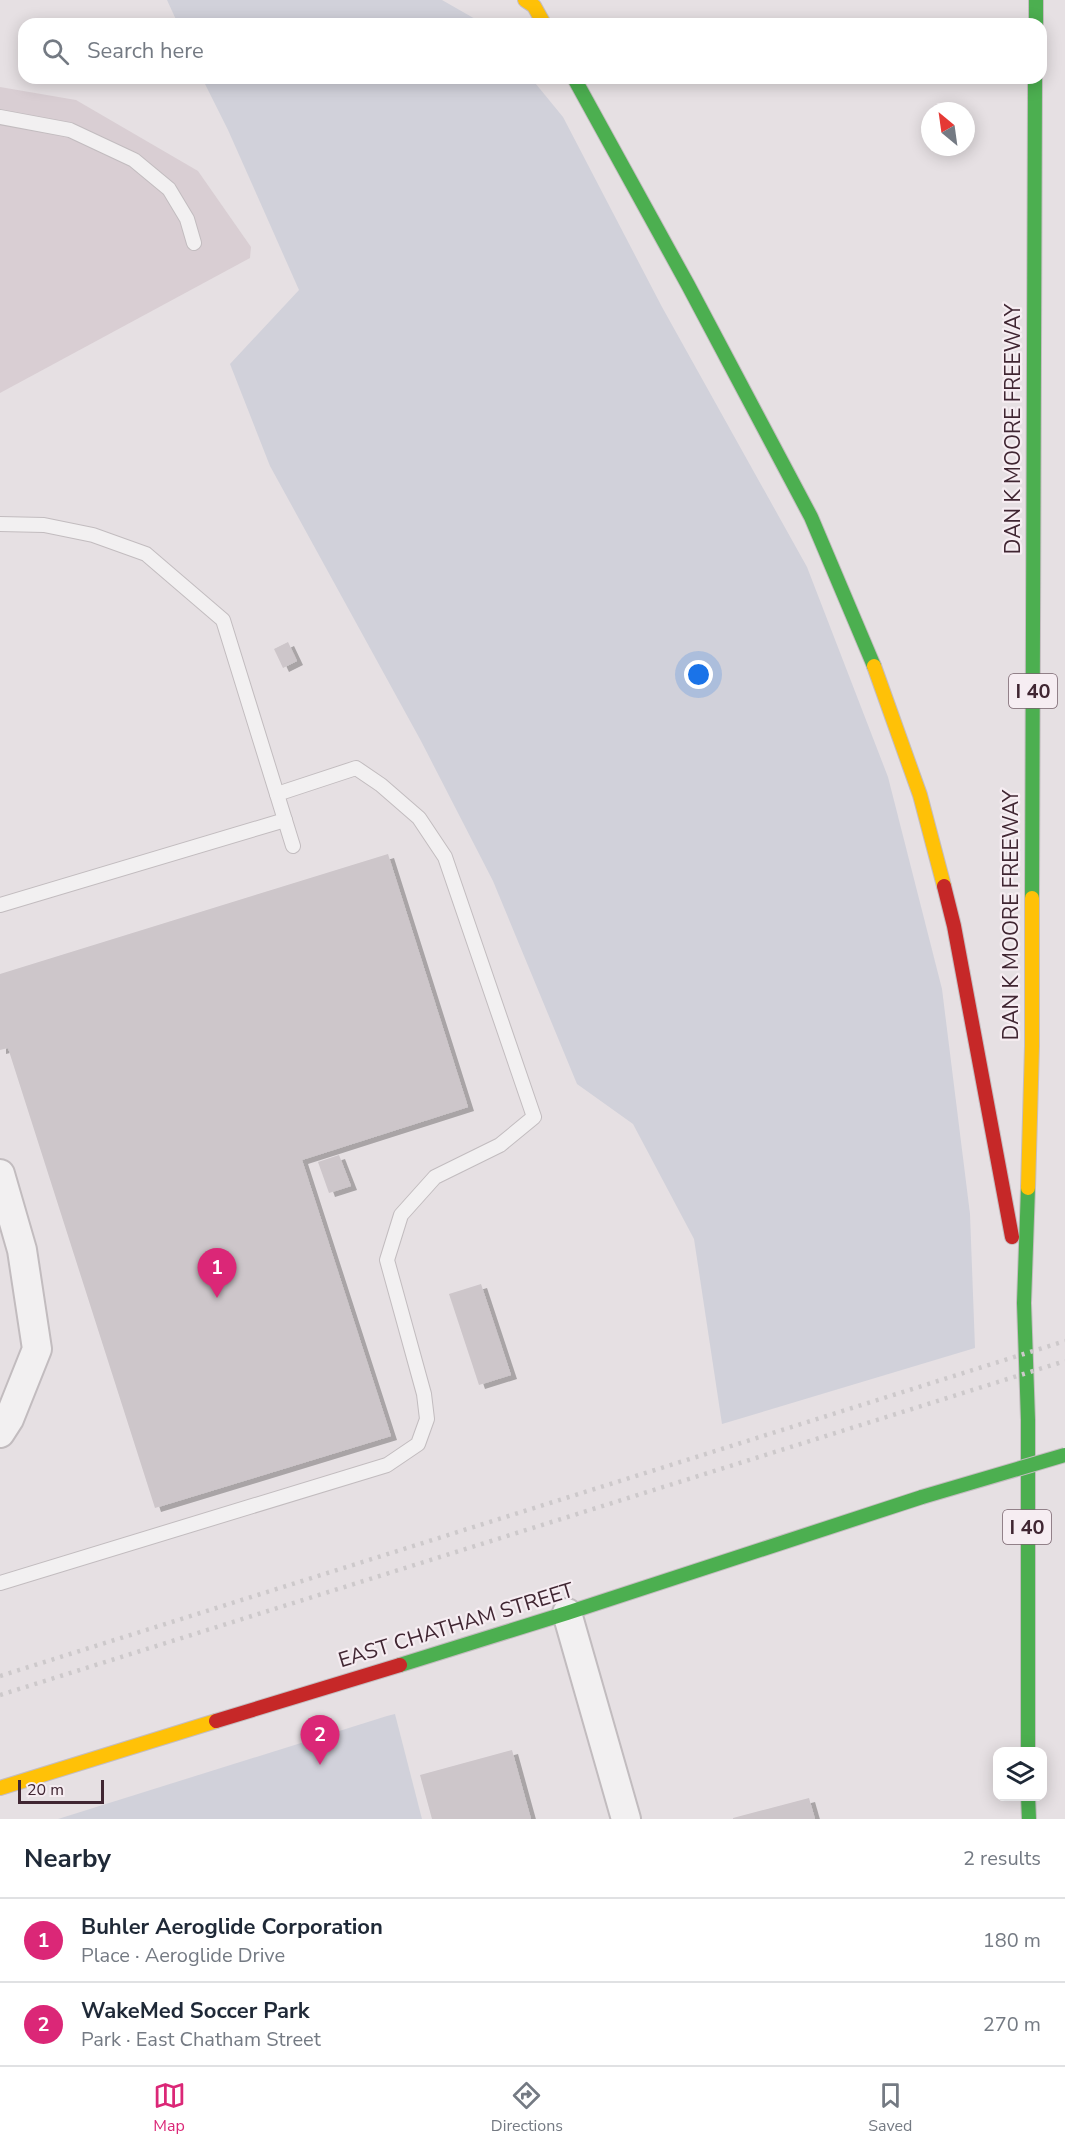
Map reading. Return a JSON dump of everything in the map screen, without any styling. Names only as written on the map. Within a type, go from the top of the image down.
[{"type":"main road","points":[[525,0],[534,6],[541,18]]},
{"type":"main road","points":[[1036,0],[1036,18]]},
{"type":"main road","points":[[577,84],[688,285],[811,518],[858,626],[892,713],[920,795],[954,926],[979,1049],[1024,1304]]},
{"type":"main road","name":"DAN K MOORE FREEWAY","points":[[1028,1747],[1028,1420],[1024,1304],[1032,1046],[1035,84]]},
{"type":"main road","name":"EAST CHATHAM STREET","points":[[0,1788],[567,1613],[922,1497],[1065,1455]]},
{"type":"main road","points":[[1028,1801],[1029,1819]]},
{"type":"street","points":[[0,1174],[22,1250],[38,1349],[9,1419],[0,1433]]},
{"type":"street","points":[[567,1613],[626,1819]]},
{"type":"lane","points":[[0,117],[70,130],[134,160],[169,189],[187,219],[194,243]]},
{"type":"lane","points":[[0,524],[44,525],[93,534],[146,554],[223,620],[293,846]]},
{"type":"lane","points":[[0,1583],[387,1465],[418,1444],[427,1419],[424,1394],[387,1260],[401,1215],[435,1177],[500,1145],[534,1117],[446,857],[418,818],[381,785],[356,768],[277,794]]},
{"type":"lane","points":[[0,905],[285,820]]},
{"type":"shaded area","points":[[167,0],[442,0],[474,18],[175,18]]},
{"type":"shaded area","points":[[205,84],[536,84],[563,117],[662,307],[807,567],[888,777],[942,989],[970,1214],[975,1348],[722,1424],[694,1239],[633,1124],[577,1084],[493,881],[421,741],[270,466],[230,364],[299,290],[228,130]]},
{"type":"shaded area","points":[[0,87],[76,100],[198,171],[251,247],[250,258],[0,393]]},
{"type":"shaded area","points":[[395,1714],[422,1819],[58,1819],[387,1716]]},
{"type":"building","points":[[288,642],[297,661],[283,668],[274,649]]},
{"type":"building","points":[[388,854],[468,1107],[302,1160],[391,1436],[155,1508],[8,1048],[0,1050],[0,974]]},
{"type":"building","points":[[339,1155],[351,1186],[329,1193],[318,1162]]},
{"type":"building","points":[[481,1284],[511,1375],[479,1385],[449,1294]]},
{"type":"building","points":[[512,1750],[531,1819],[432,1819],[420,1775]]},
{"type":"building","points":[[809,1798],[815,1819],[733,1819],[733,1818]]},
{"type":"railway","points":[[0,1676],[1065,1341]]},
{"type":"railway","points":[[0,1695],[1065,1361]]},
{"type":"traffic: fast","points":[[1036,0],[1036,18]]},
{"type":"traffic: fast","points":[[577,84],[688,285],[811,517],[874,666]]},
{"type":"traffic: fast","points":[[1032,898],[1035,84]]},
{"type":"traffic: fast","points":[[1028,1188],[1024,1303],[1028,1420],[1028,1747]]},
{"type":"traffic: fast","points":[[922,1497],[1065,1455]]},
{"type":"traffic: fast","points":[[400,1665],[922,1497]]},
{"type":"traffic: fast","points":[[1028,1801],[1029,1819]]},
{"type":"traffic: slow","points":[[525,0],[534,6],[541,18]]},
{"type":"traffic: slow","points":[[874,666],[920,795],[944,886]]},
{"type":"traffic: slow","points":[[1028,1188],[1032,1046],[1032,898]]},
{"type":"traffic: slow","points":[[0,1788],[216,1721]]},
{"type":"traffic: jam","points":[[944,886],[954,926],[1012,1237]]},
{"type":"traffic: jam","points":[[216,1721],[400,1665]]},
{"type":"place","name":"Buhler Aeroglide Corporation","points":[[217,1298]]},
{"type":"place","name":"WakeMed Soccer Park","points":[[320,1765]]}]
